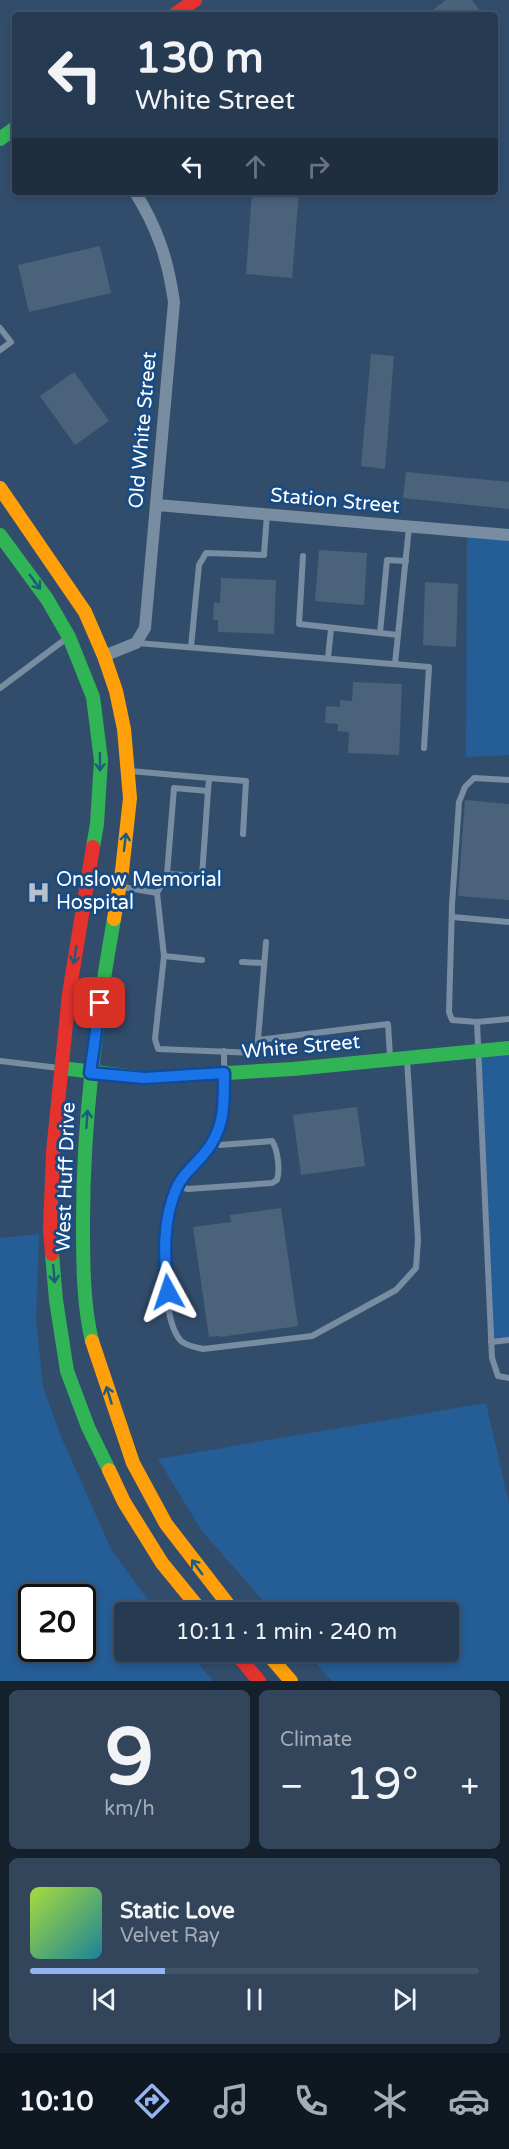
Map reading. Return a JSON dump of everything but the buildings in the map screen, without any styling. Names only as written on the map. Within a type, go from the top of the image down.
[{"type":"street","points":[[178,12],[195,0]]},
{"type":"street","name":"Old White Street","points":[[136,643],[145,628],[174,302],[169,267],[157,234],[137,195]]},
{"type":"street","name":"West Huff Drive","points":[[0,488],[85,612],[116,691],[124,729],[130,798],[119,887],[90,1073],[83,1181],[83,1264],[91,1338],[112,1405],[134,1463],[166,1524],[226,1602]]},
{"type":"street","name":"Station Street","points":[[157,505],[509,535]]},
{"type":"street","name":"West Huff Drive","points":[[0,535],[47,599],[69,637],[93,697],[101,760],[97,824],[69,994],[53,1152],[50,1229],[56,1300],[67,1371],[88,1427],[124,1502],[162,1563],[194,1602]]},
{"type":"street","points":[[104,656],[136,643]]},
{"type":"street","name":"White Street","points":[[61,1068],[144,1078],[509,1048]]},
{"type":"street","points":[[243,1662],[259,1681]]},
{"type":"street","points":[[275,1662],[291,1681]]},
{"type":"lane","points":[[0,328],[10,342],[0,350]]},
{"type":"lane","points":[[191,647],[199,565],[206,553],[264,555],[267,514]]},
{"type":"lane","points":[[395,664],[409,527]]},
{"type":"lane","points":[[303,556],[299,624],[398,635]]},
{"type":"lane","points":[[380,633],[387,560],[406,561]]},
{"type":"lane","points":[[328,658],[332,628]]},
{"type":"lane","points":[[0,688],[69,637]]},
{"type":"lane","points":[[136,643],[429,666],[424,748]]},
{"type":"lane","points":[[128,771],[246,781],[243,834]]},
{"type":"lane","points":[[167,874],[202,876],[209,778]]},
{"type":"lane","points":[[509,780],[474,778],[465,787],[459,802],[448,1012],[452,1020],[477,1022],[509,1019]]},
{"type":"lane","points":[[208,791],[174,788],[167,874],[157,893],[164,956],[155,1039],[158,1049],[256,1053],[266,942]]},
{"type":"lane","points":[[119,887],[157,893]]},
{"type":"lane","points":[[452,916],[509,922]]},
{"type":"lane","points":[[164,956],[202,960]]},
{"type":"lane","points":[[242,962],[264,963]]},
{"type":"lane","points":[[477,1022],[492,1358],[498,1376],[509,1378]]},
{"type":"lane","points":[[258,1040],[388,1024],[391,1059]]},
{"type":"lane","points":[[224,1051],[223,1111],[219,1132],[177,1186],[167,1227],[165,1269],[174,1329],[185,1344],[203,1349],[312,1336],[396,1290],[416,1268],[406,1058]]},
{"type":"lane","points":[[0,1061],[61,1068]]},
{"type":"lane","points":[[177,1186],[188,1189],[272,1183],[277,1180],[279,1176],[275,1146],[272,1141],[220,1145],[214,1140]]},
{"type":"lane","points":[[491,1342],[509,1341]]},
{"type":"shaded area","points":[[467,531],[509,537],[509,755],[466,757]]},
{"type":"shaded area","points":[[509,1048],[509,1339],[493,1342],[478,1051]]},
{"type":"shaded area","points":[[39,1234],[36,1320],[43,1387],[62,1439],[112,1551],[150,1602],[114,1602],[114,1662],[197,1662],[213,1681],[0,1681],[0,1238]]},
{"type":"shaded area","points":[[486,1403],[509,1504],[509,1681],[332,1681],[315,1662],[459,1662],[459,1602],[264,1602],[202,1531],[158,1459]]},
{"type":"traffic: fast","points":[[0,139],[12,130]]},
{"type":"traffic: fast","points":[[0,535],[47,599],[69,637],[93,697],[101,760],[97,824],[93,847]]},
{"type":"traffic: fast","points":[[92,1341],[83,1267],[85,1146],[96,1032],[114,919]]},
{"type":"traffic: fast","points":[[61,1068],[144,1078],[293,1069],[509,1048]]},
{"type":"traffic: fast","points":[[52,1254],[56,1300],[67,1371],[88,1427],[109,1470]]},
{"type":"traffic: slow","points":[[0,488],[85,612],[116,691],[124,729],[130,798],[114,919]]},
{"type":"traffic: slow","points":[[92,1341],[133,1463],[166,1524],[226,1602]]},
{"type":"traffic: slow","points":[[109,1470],[124,1502],[162,1563],[194,1602]]},
{"type":"traffic: slow","points":[[275,1662],[291,1681]]},
{"type":"traffic: jam","points":[[178,12],[195,0]]},
{"type":"traffic: jam","points":[[52,1254],[50,1229],[53,1152],[69,994],[93,847]]},
{"type":"traffic: jam","points":[[243,1662],[259,1681]]},
{"type":"place","name":"Onslow Memorial Hospital","points":[[38,892]]},
{"type":"route","points":[[100,1003],[90,1073],[144,1078],[224,1073],[224,1101],[219,1132],[203,1155],[183,1177],[173,1198],[165,1246],[168,1292]]}]
